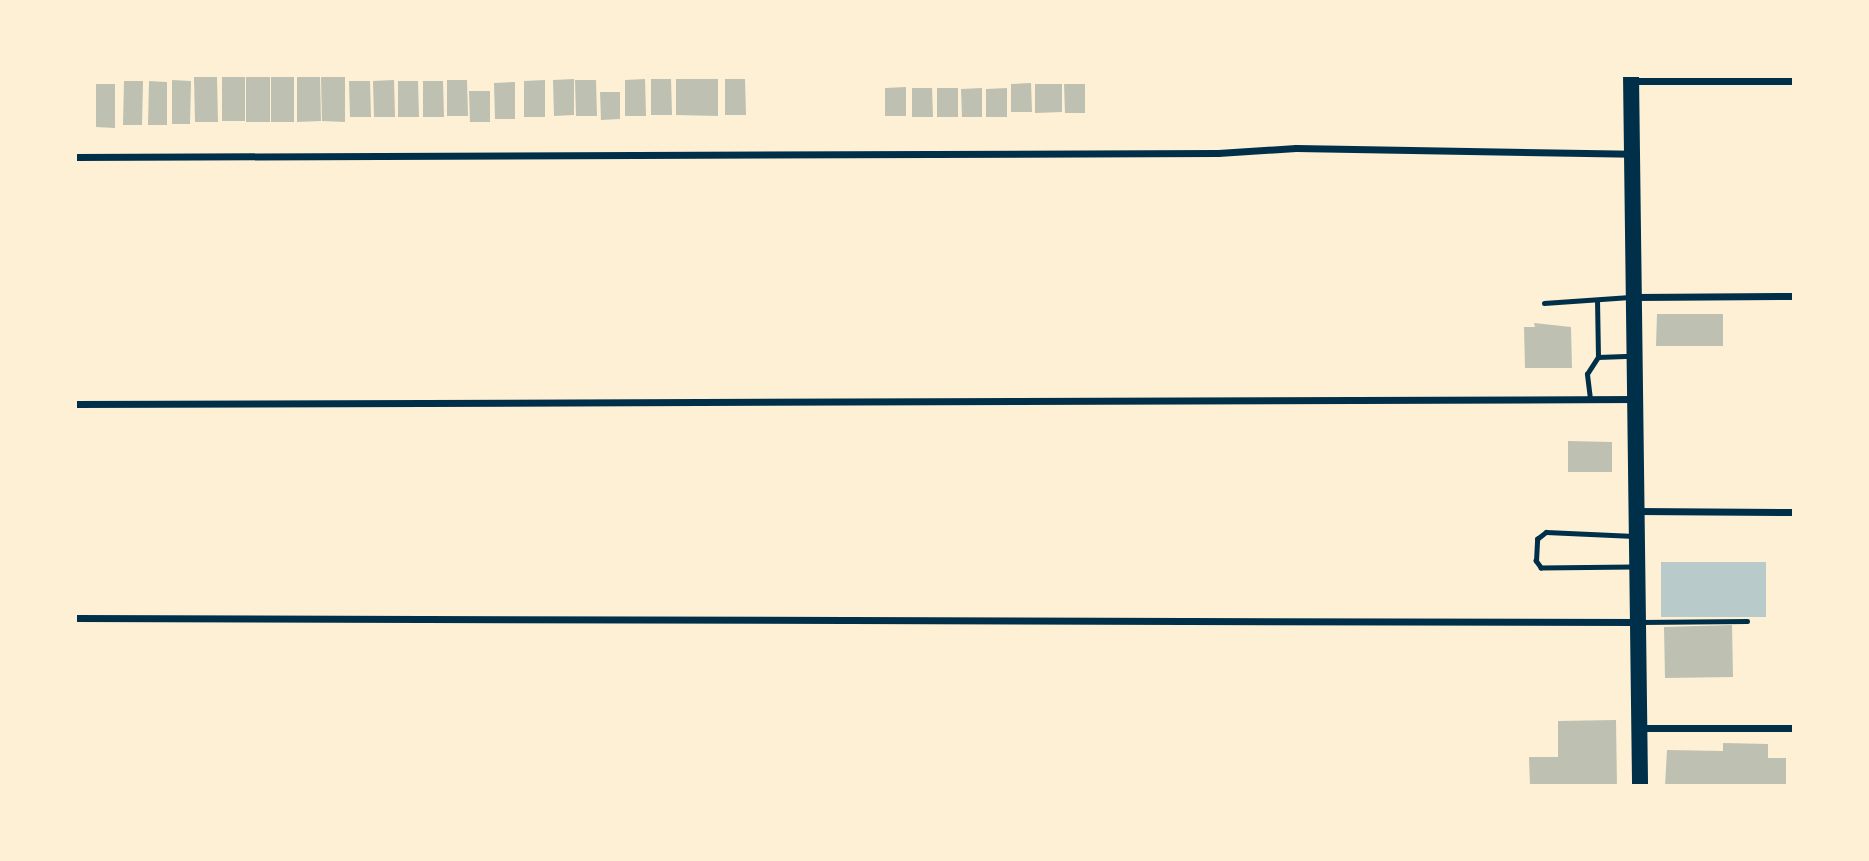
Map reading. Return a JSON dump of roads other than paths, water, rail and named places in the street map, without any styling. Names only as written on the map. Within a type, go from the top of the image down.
[{"type":"main road","points":[[1631,78],[1640,786]]},
{"type":"street","points":[[1631,78],[1794,82]]},
{"type":"street","points":[[75,158],[1218,153],[1296,148],[1632,154]]},
{"type":"street","points":[[1634,297],[1794,296]]},
{"type":"street","points":[[75,404],[1636,399]]},
{"type":"street","points":[[1637,511],[1794,512]]},
{"type":"street","points":[[75,618],[1639,622]]},
{"type":"street","points":[[1640,728],[1794,728]]},
{"type":"lane","points":[[1544,303],[1597,302],[1634,297]]},
{"type":"lane","points":[[1590,399],[1587,374],[1598,357],[1597,302]]},
{"type":"lane","points":[[1598,357],[1635,356]]},
{"type":"lane","points":[[1638,536],[1546,532],[1537,539],[1536,561],[1541,568],[1638,567]]},
{"type":"lane","points":[[1639,622],[1747,621]]}]
